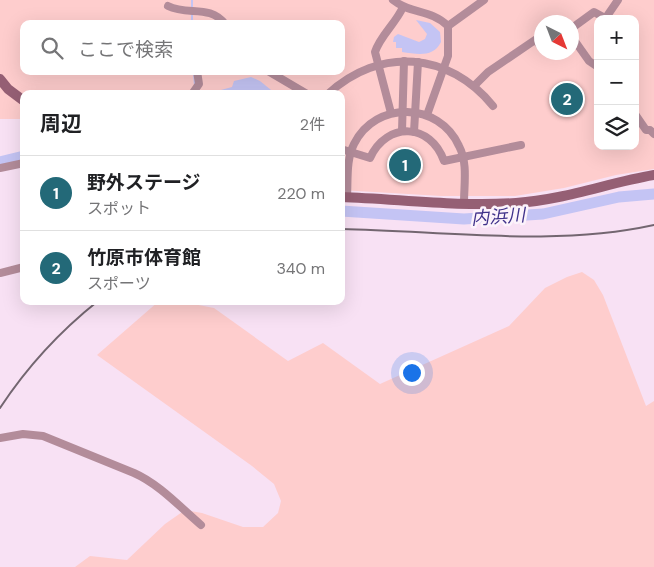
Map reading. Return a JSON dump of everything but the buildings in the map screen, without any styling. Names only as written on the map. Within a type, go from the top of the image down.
[{"type":"street","points":[[393,0],[403,7],[430,14],[448,26]]},
{"type":"street","points":[[448,26],[484,0]]},
{"type":"street","points":[[607,15],[618,0]]},
{"type":"street","points":[[168,6],[213,14],[222,20]]},
{"type":"street","points":[[391,113],[377,65],[375,49],[403,7]]},
{"type":"street","points":[[579,23],[594,12],[600,15]]},
{"type":"street","points":[[427,115],[448,56],[448,26]]},
{"type":"street","points":[[474,86],[488,72],[534,41]]},
{"type":"street","points":[[579,47],[589,61],[594,64]]},
{"type":"street","points":[[402,131],[404,61]]},
{"type":"street","points":[[333,90],[360,71],[377,65],[404,61],[418,62],[443,68],[462,76],[493,106]]},
{"type":"street","points":[[414,132],[418,62]]},
{"type":"street","points":[[195,90],[199,84],[198,75]]},
{"type":"street","points":[[275,75],[300,90]]},
{"type":"street","points":[[0,79],[8,89],[20,98]]},
{"type":"street","points":[[345,190],[350,152],[355,141],[365,129],[377,119],[391,113],[402,111],[415,112],[427,115],[443,124],[459,145],[465,171],[464,203]]},
{"type":"street","points":[[639,120],[646,130],[650,130],[654,134]]},
{"type":"street","points":[[345,150],[370,158],[376,147],[386,137],[402,131],[414,132],[425,136],[441,152],[444,161],[521,144]]},
{"type":"street","points":[[0,168],[20,164]]},
{"type":"street","points":[[345,197],[464,203],[516,203],[553,198],[653,178]]},
{"type":"street","points":[[0,273],[20,268]]},
{"type":"street","points":[[0,438],[23,434],[43,436],[134,473],[143,477],[160,490],[200,525]]},
{"type":"shaded area","points":[[0,0],[654,0],[654,169],[515,196],[441,196],[345,190],[345,90],[20,90],[20,119],[0,119]]},
{"type":"shaded area","points":[[582,272],[594,280],[603,295],[646,406],[654,401],[654,567],[75,567],[90,556],[127,560],[165,524],[185,510],[202,513],[243,527],[263,527],[278,513],[281,501],[274,484],[252,466],[97,355],[154,305],[199,305],[214,308],[288,361],[323,343],[380,384],[509,326],[545,288]]},
{"type":"water","points":[[416,20],[430,23],[440,32],[441,42],[434,51],[419,54],[402,52],[402,48],[396,48],[396,42],[393,42],[394,37],[398,34],[419,42],[425,39],[427,34]]},
{"type":"water","points":[[251,77],[260,81],[271,90],[221,90],[232,87],[234,81]]},
{"type":"waterway","points":[[192,0],[192,8]]},
{"type":"waterway","points":[[192,12],[192,20]]},
{"type":"waterway","points":[[194,75],[195,86]]},
{"type":"waterway","name":"内浜川","points":[[0,162],[20,157]]},
{"type":"waterway","name":"内浜川","points":[[345,211],[464,219],[543,214],[619,197],[654,194]]},
{"type":"railway","points":[[345,229],[538,236],[616,232],[654,225]]},
{"type":"railway","points":[[0,408],[21,378],[45,351],[70,325],[93,305]]},
{"type":"place","name":"竹原市体育館","points":[[567,99]]},
{"type":"place","name":"野外ステージ","points":[[405,165]]}]
